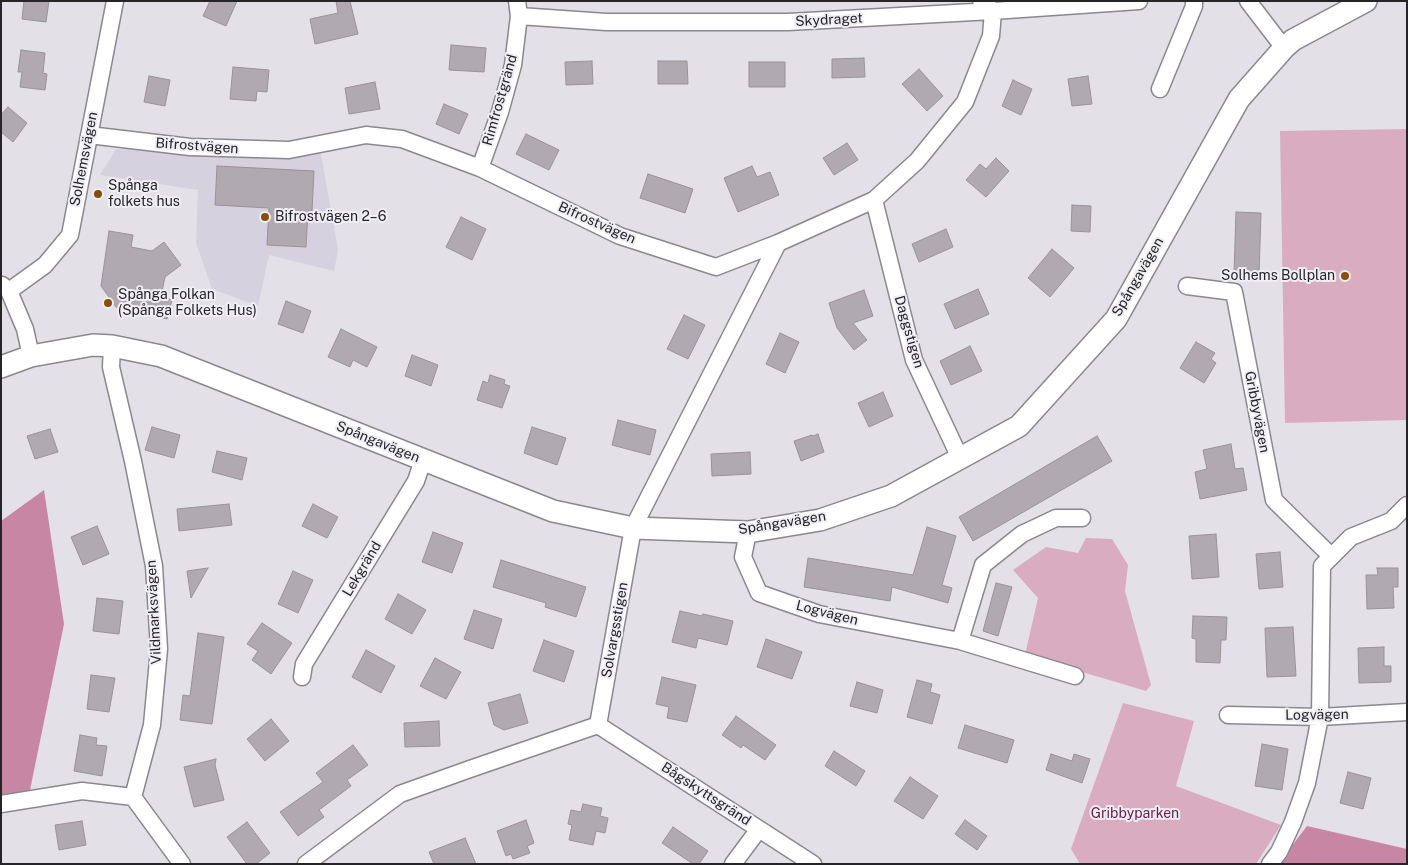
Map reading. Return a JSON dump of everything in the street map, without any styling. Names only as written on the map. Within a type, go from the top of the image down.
[{"type":"street","name":"Solhemsvägen","points":[[5,288],[45,265],[70,235],[115,1]]},
{"type":"street","name":"Skydraget","points":[[518,9],[606,22],[788,22],[987,6],[1139,1]]},
{"type":"street","points":[[1160,89],[1194,6],[1194,1]]},
{"type":"street","points":[[1248,1],[1284,48]]},
{"type":"street","name":"Spångavägen","points":[[1,367],[31,356],[93,345],[112,346],[161,356],[553,511],[633,528],[748,532],[820,520],[891,496],[1019,426],[1116,319],[1239,99],[1293,40],[1366,1]]},
{"type":"street","name":"Bifrostvägen","points":[[89,135],[190,147],[289,150],[366,135],[402,139],[480,168],[620,236],[716,267],[778,243],[874,200],[917,161],[965,102],[991,36],[987,6]]},
{"type":"street","name":"Rimfrostgränd","points":[[480,168],[500,112],[513,65],[518,9]]},
{"type":"street","name":"Daggstigen","points":[[874,200],[914,360],[960,458]]},
{"type":"street","name":"Solvargsstigen","points":[[598,725],[633,528],[778,243]]},
{"type":"street","name":"Gribbyvägen","points":[[1187,286],[1234,292],[1274,500],[1331,556]]},
{"type":"street","points":[[5,288],[25,329],[31,356]]},
{"type":"street","name":"Vildmarksvägen","points":[[112,346],[112,367],[154,566],[159,649],[152,725],[133,797]]},
{"type":"street","name":"Lekgränd","points":[[302,677],[304,664],[416,481],[423,460]]},
{"type":"street","points":[[1270,864],[1279,852],[1293,822],[1307,783],[1320,716],[1322,566],[1351,537],[1391,521],[1407,506]]},
{"type":"street","points":[[960,641],[982,565],[1022,534],[1056,518],[1082,518]]},
{"type":"street","name":"Logvägen","points":[[748,532],[743,558],[760,593],[819,614],[960,641],[1075,676]]},
{"type":"street","name":"Logvägen","points":[[1228,714],[1320,716],[1407,712]]},
{"type":"street","points":[[306,864],[400,794],[598,725]]},
{"type":"street","name":"Bågskyttsgränd","points":[[598,725],[813,864]]},
{"type":"street","points":[[1,804],[82,791],[133,797],[182,864]]},
{"type":"street","points":[[733,864],[759,829]]},
{"type":"shaded area","name":"Bifrostvägen 2–6","points":[[116,149],[321,154],[338,250],[334,271],[269,255],[258,306],[212,289],[196,243],[198,190],[100,175]]},
{"type":"shaded area","points":[[44,490],[64,624],[30,790],[1,796],[1,521]]},
{"type":"shaded area","points":[[1307,826],[1407,849],[1407,864],[1278,864]]},
{"type":"green space","name":"Solhems Bollplan","points":[[1407,129],[1407,420],[1285,423],[1280,131]]},
{"type":"green space","points":[[1086,538],[1112,539],[1128,565],[1125,591],[1151,685],[1146,691],[1025,655],[1038,598],[1013,570],[1046,547],[1078,553]]},
{"type":"green space","name":"Gribbyparken","points":[[1123,703],[1194,721],[1176,786],[1281,825],[1256,864],[1080,864],[1071,849]]},
{"type":"building","points":[[24,1],[49,1],[46,22],[22,19]]},
{"type":"building","points":[[210,1],[237,1],[226,26],[203,16]]},
{"type":"building","points":[[336,1],[350,1],[358,34],[315,44],[310,19],[338,13]]},
{"type":"building","points":[[451,45],[486,48],[484,72],[449,70]]},
{"type":"building","points":[[21,50],[45,53],[43,73],[47,74],[45,90],[20,87],[22,72],[18,72]]},
{"type":"building","points":[[864,58],[865,77],[832,78],[832,59]]},
{"type":"building","points":[[592,61],[593,84],[566,85],[565,62]]},
{"type":"building","points":[[658,61],[687,61],[688,84],[658,84]]},
{"type":"building","points":[[749,62],[785,62],[785,87],[749,87]]},
{"type":"building","points":[[233,67],[269,70],[267,92],[257,91],[256,101],[230,99]]},
{"type":"building","points":[[919,69],[943,96],[927,111],[902,84]]},
{"type":"building","points":[[149,76],[170,80],[165,106],[144,102]]},
{"type":"building","points":[[1088,76],[1092,104],[1072,106],[1068,79]]},
{"type":"building","points":[[1013,80],[1032,89],[1021,115],[1002,106]]},
{"type":"building","points":[[375,82],[380,109],[349,114],[345,88]]},
{"type":"building","points":[[444,104],[468,114],[459,134],[436,124]]},
{"type":"building","points":[[8,107],[27,123],[13,142],[1,132],[1,115]]},
{"type":"building","points":[[526,134],[559,150],[549,170],[516,154]]},
{"type":"building","points":[[847,143],[858,160],[834,175],[823,158]]},
{"type":"building","points":[[996,158],[1009,171],[986,197],[966,180],[980,164],[986,169]]},
{"type":"building","points":[[217,166],[314,171],[312,211],[308,211],[306,247],[267,245],[269,208],[215,205]]},
{"type":"building","points":[[752,166],[757,177],[770,172],[779,195],[738,212],[724,178]]},
{"type":"building","points":[[648,174],[693,189],[685,213],[640,198]]},
{"type":"building","points":[[1072,205],[1091,206],[1090,232],[1071,231]]},
{"type":"building","points":[[1236,212],[1261,213],[1259,275],[1234,274]]},
{"type":"building","points":[[461,217],[486,229],[472,260],[446,247]]},
{"type":"building","points":[[946,229],[953,247],[919,262],[912,244]]},
{"type":"building","points":[[109,231],[133,235],[131,247],[152,251],[164,242],[181,265],[165,277],[161,296],[172,300],[167,319],[116,307],[101,286]]},
{"type":"building","points":[[1052,249],[1074,268],[1050,297],[1028,278]]},
{"type":"building","points":[[978,289],[989,314],[955,329],[944,304]]},
{"type":"building","points":[[864,290],[873,316],[853,323],[867,340],[854,350],[837,328],[829,303]]},
{"type":"building","points":[[286,301],[311,311],[303,333],[278,324]]},
{"type":"building","points":[[684,315],[705,325],[688,359],[667,349]]},
{"type":"building","points":[[341,329],[377,347],[367,367],[353,360],[350,367],[328,357]]},
{"type":"building","points":[[780,333],[799,342],[785,373],[766,364]]},
{"type":"building","points":[[1196,342],[1215,353],[1211,359],[1216,363],[1204,383],[1180,368]]},
{"type":"building","points":[[970,346],[982,371],[951,385],[940,361]]},
{"type":"building","points":[[412,355],[438,365],[431,386],[405,376]]},
{"type":"building","points":[[490,375],[505,380],[504,384],[510,386],[502,408],[477,400],[483,381],[488,383]]},
{"type":"building","points":[[883,392],[893,416],[869,427],[858,403]]},
{"type":"building","points":[[618,420],[656,430],[650,455],[612,445]]},
{"type":"building","points":[[152,427],[180,435],[174,458],[145,450]]},
{"type":"building","points":[[532,427],[566,438],[557,465],[524,453]]},
{"type":"building","points":[[50,429],[58,452],[35,459],[27,436]]},
{"type":"building","points":[[818,434],[824,452],[801,461],[794,441]]},
{"type":"building","points":[[1097,436],[1112,461],[973,541],[959,517]]},
{"type":"building","points":[[1231,444],[1235,469],[1243,468],[1247,490],[1200,499],[1195,472],[1207,469],[1203,450]]},
{"type":"building","points":[[217,451],[247,458],[242,480],[212,472]]},
{"type":"building","points":[[750,452],[751,474],[712,476],[711,454]]},
{"type":"building","points":[[229,504],[232,525],[179,531],[177,509]]},
{"type":"building","points":[[313,504],[338,517],[327,538],[302,526]]},
{"type":"building","points":[[97,526],[109,554],[83,565],[71,537]]},
{"type":"building","points":[[927,527],[956,536],[942,585],[952,588],[948,603],[892,587],[890,601],[804,587],[808,558],[913,575]]},
{"type":"building","points":[[433,532],[463,543],[452,573],[422,562]]},
{"type":"building","points":[[1216,534],[1219,577],[1192,579],[1189,536]]},
{"type":"building","points":[[1280,552],[1283,587],[1259,589],[1256,554]]},
{"type":"building","points":[[501,560],[586,587],[576,617],[545,607],[546,603],[493,587]]},
{"type":"building","points":[[208,568],[191,598],[187,571]]},
{"type":"building","points":[[1377,568],[1398,568],[1398,587],[1393,587],[1394,608],[1367,609],[1366,575],[1378,575]]},
{"type":"building","points":[[293,571],[313,580],[298,613],[278,604]]},
{"type":"building","points":[[996,583],[1012,587],[998,636],[983,631]]},
{"type":"building","points":[[398,594],[426,610],[412,634],[385,619]]},
{"type":"building","points":[[97,598],[123,601],[119,634],[93,631]]},
{"type":"building","points":[[474,610],[502,619],[493,649],[464,639]]},
{"type":"building","points":[[680,611],[733,621],[727,645],[698,638],[696,648],[672,642]]},
{"type":"building","points":[[1193,616],[1227,617],[1226,640],[1221,640],[1220,663],[1196,662],[1196,639],[1192,638]]},
{"type":"building","points":[[262,623],[292,643],[271,674],[252,660],[258,651],[247,644]]},
{"type":"building","points":[[1293,627],[1296,676],[1267,677],[1265,628]]},
{"type":"building","points":[[198,633],[224,637],[212,724],[180,720],[183,695],[190,696]]},
{"type":"building","points":[[766,639],[802,652],[792,679],[757,667]]},
{"type":"building","points":[[544,640],[574,651],[564,682],[533,671]]},
{"type":"building","points":[[1384,647],[1384,666],[1391,666],[1391,682],[1359,683],[1358,648]]},
{"type":"building","points":[[366,650],[395,666],[381,693],[352,677]]},
{"type":"building","points":[[435,658],[461,672],[446,699],[420,686]]},
{"type":"building","points":[[91,675],[115,678],[109,712],[87,709]]},
{"type":"building","points":[[662,677],[696,685],[687,722],[667,718],[669,707],[656,704]]},
{"type":"building","points":[[917,680],[932,684],[930,692],[940,695],[932,724],[907,717]]},
{"type":"building","points":[[857,682],[883,690],[877,713],[850,706]]},
{"type":"building","points":[[520,694],[528,723],[504,730],[494,725],[488,703]]},
{"type":"building","points":[[736,716],[776,745],[765,760],[743,745],[741,748],[722,735]]},
{"type":"building","points":[[271,719],[289,741],[265,761],[247,739]]},
{"type":"building","points":[[439,721],[440,746],[405,747],[404,723]]},
{"type":"building","points":[[965,725],[1014,740],[1007,763],[958,748]]},
{"type":"building","points":[[80,735],[97,738],[96,745],[107,746],[102,776],[74,771]]},
{"type":"building","points":[[1262,744],[1288,749],[1282,790],[1255,786]]},
{"type":"building","points":[[353,745],[368,765],[347,780],[351,786],[319,810],[324,817],[298,836],[280,812],[323,782],[316,773]]},
{"type":"building","points":[[834,751],[865,771],[856,786],[825,766]]},
{"type":"building","points":[[1051,754],[1072,761],[1074,754],[1090,759],[1082,783],[1046,770]]},
{"type":"building","points":[[216,759],[215,765],[224,800],[194,807],[184,767]]},
{"type":"building","points":[[1348,772],[1371,778],[1363,809],[1340,803]]},
{"type":"building","points":[[910,777],[938,796],[923,819],[894,801]]},
{"type":"building","points":[[583,804],[602,808],[600,816],[608,818],[605,833],[596,831],[593,845],[569,840],[572,825],[568,824],[571,810],[581,812]]},
{"type":"building","points":[[526,820],[534,843],[527,846],[530,853],[513,859],[511,854],[506,856],[497,831]]},
{"type":"building","points":[[965,820],[987,836],[977,850],[955,834]]},
{"type":"building","points":[[82,821],[86,845],[59,850],[55,825]]},
{"type":"building","points":[[247,822],[270,853],[256,864],[247,864],[227,837]]},
{"type":"building","points":[[673,827],[708,851],[699,864],[693,864],[662,843]]},
{"type":"building","points":[[465,838],[476,864],[434,864],[429,852]]},
{"type":"place","name":"Spånga folkets hus","points":[[98,194]]},
{"type":"place","name":"Bifrostvägen 2–6","points":[[265,217]]},
{"type":"place","name":"Solhems Bollplan","points":[[1345,276]]},
{"type":"place","name":"Spånga Folkan (Spånga Folkets Hus)","points":[[108,303]]}]
